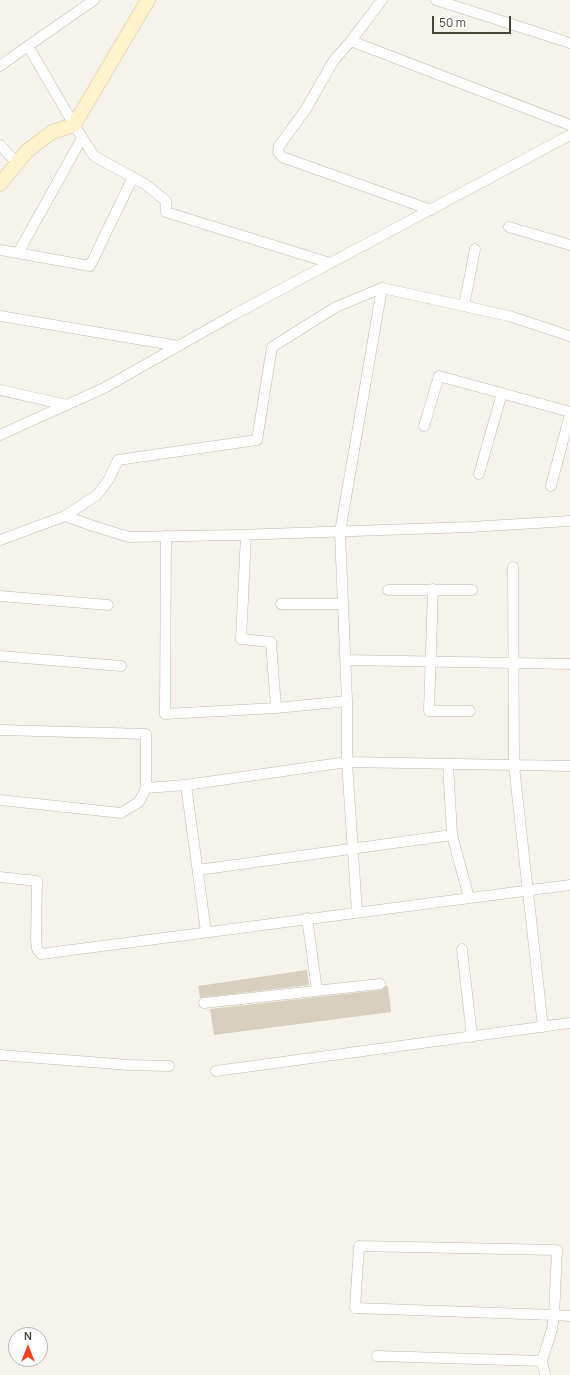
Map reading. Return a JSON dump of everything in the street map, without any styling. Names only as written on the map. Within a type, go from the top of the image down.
[{"type":"street","points":[[0,66],[94,0]]},
{"type":"street","points":[[0,184],[27,151],[52,132],[74,125],[148,0]]},
{"type":"street","points":[[382,0],[351,41],[334,60],[306,109],[278,146],[278,152],[282,157],[431,210]]},
{"type":"street","points":[[441,1],[570,43]]},
{"type":"street","points":[[351,41],[570,125]]},
{"type":"street","points":[[28,46],[74,125],[94,156],[145,184],[166,201],[166,212],[330,263]]},
{"type":"street","points":[[0,435],[104,388],[330,263],[570,136]]},
{"type":"street","points":[[18,253],[82,138]]},
{"type":"street","points":[[0,145],[17,163]]},
{"type":"street","points":[[0,250],[90,266],[133,177]]},
{"type":"street","points":[[509,227],[570,245]]},
{"type":"street","points":[[464,306],[475,249]]},
{"type":"street","points":[[357,912],[346,762],[347,701],[340,532],[382,288]]},
{"type":"street","points":[[0,540],[65,516],[97,495],[110,479],[118,460],[257,440],[272,347],[336,308],[382,288],[509,316],[570,336]]},
{"type":"street","points":[[0,316],[178,346]]},
{"type":"street","points":[[424,426],[439,376],[570,413],[550,486]]},
{"type":"street","points":[[0,390],[67,405]]},
{"type":"street","points":[[479,474],[502,393]]},
{"type":"street","points":[[65,516],[93,526],[130,536],[246,535],[470,528],[570,521]]},
{"type":"street","points":[[246,535],[241,639],[271,642],[276,708]]},
{"type":"street","points":[[166,536],[165,714],[276,708],[347,701]]},
{"type":"street","points":[[513,567],[514,766],[543,1027]]},
{"type":"street","points":[[433,589],[429,711],[470,711]]},
{"type":"street","points":[[388,590],[472,590]]},
{"type":"street","points":[[0,596],[108,605]]},
{"type":"street","points":[[282,604],[343,604]]},
{"type":"street","points":[[0,656],[121,666]]},
{"type":"street","points":[[345,660],[570,664]]},
{"type":"street","points":[[0,730],[146,734],[146,788],[139,802],[120,813],[0,800]]},
{"type":"street","points":[[146,788],[186,785],[346,762],[570,766]]},
{"type":"street","points":[[448,764],[452,835],[469,898]]},
{"type":"street","points":[[186,785],[206,932]]},
{"type":"street","points":[[198,870],[452,835]]},
{"type":"street","points":[[0,877],[37,881],[36,940],[37,949],[41,954],[307,918],[570,885]]},
{"type":"street","points":[[307,918],[317,990]]},
{"type":"street","points":[[462,949],[472,1037]]},
{"type":"street","points":[[204,1003],[380,984]]},
{"type":"street","points":[[216,1071],[570,1023]]},
{"type":"street","points":[[0,1056],[130,1065],[169,1066]]},
{"type":"street","points":[[545,1375],[542,1361],[552,1329],[554,1315],[557,1250],[359,1246],[355,1308],[554,1315],[570,1316]]},
{"type":"street","points":[[377,1356],[542,1361]]},
{"type":"building","points":[[307,970],[309,985],[200,998],[198,986]]},
{"type":"building","points":[[388,986],[391,1012],[214,1035],[210,1009],[381,990]]}]
